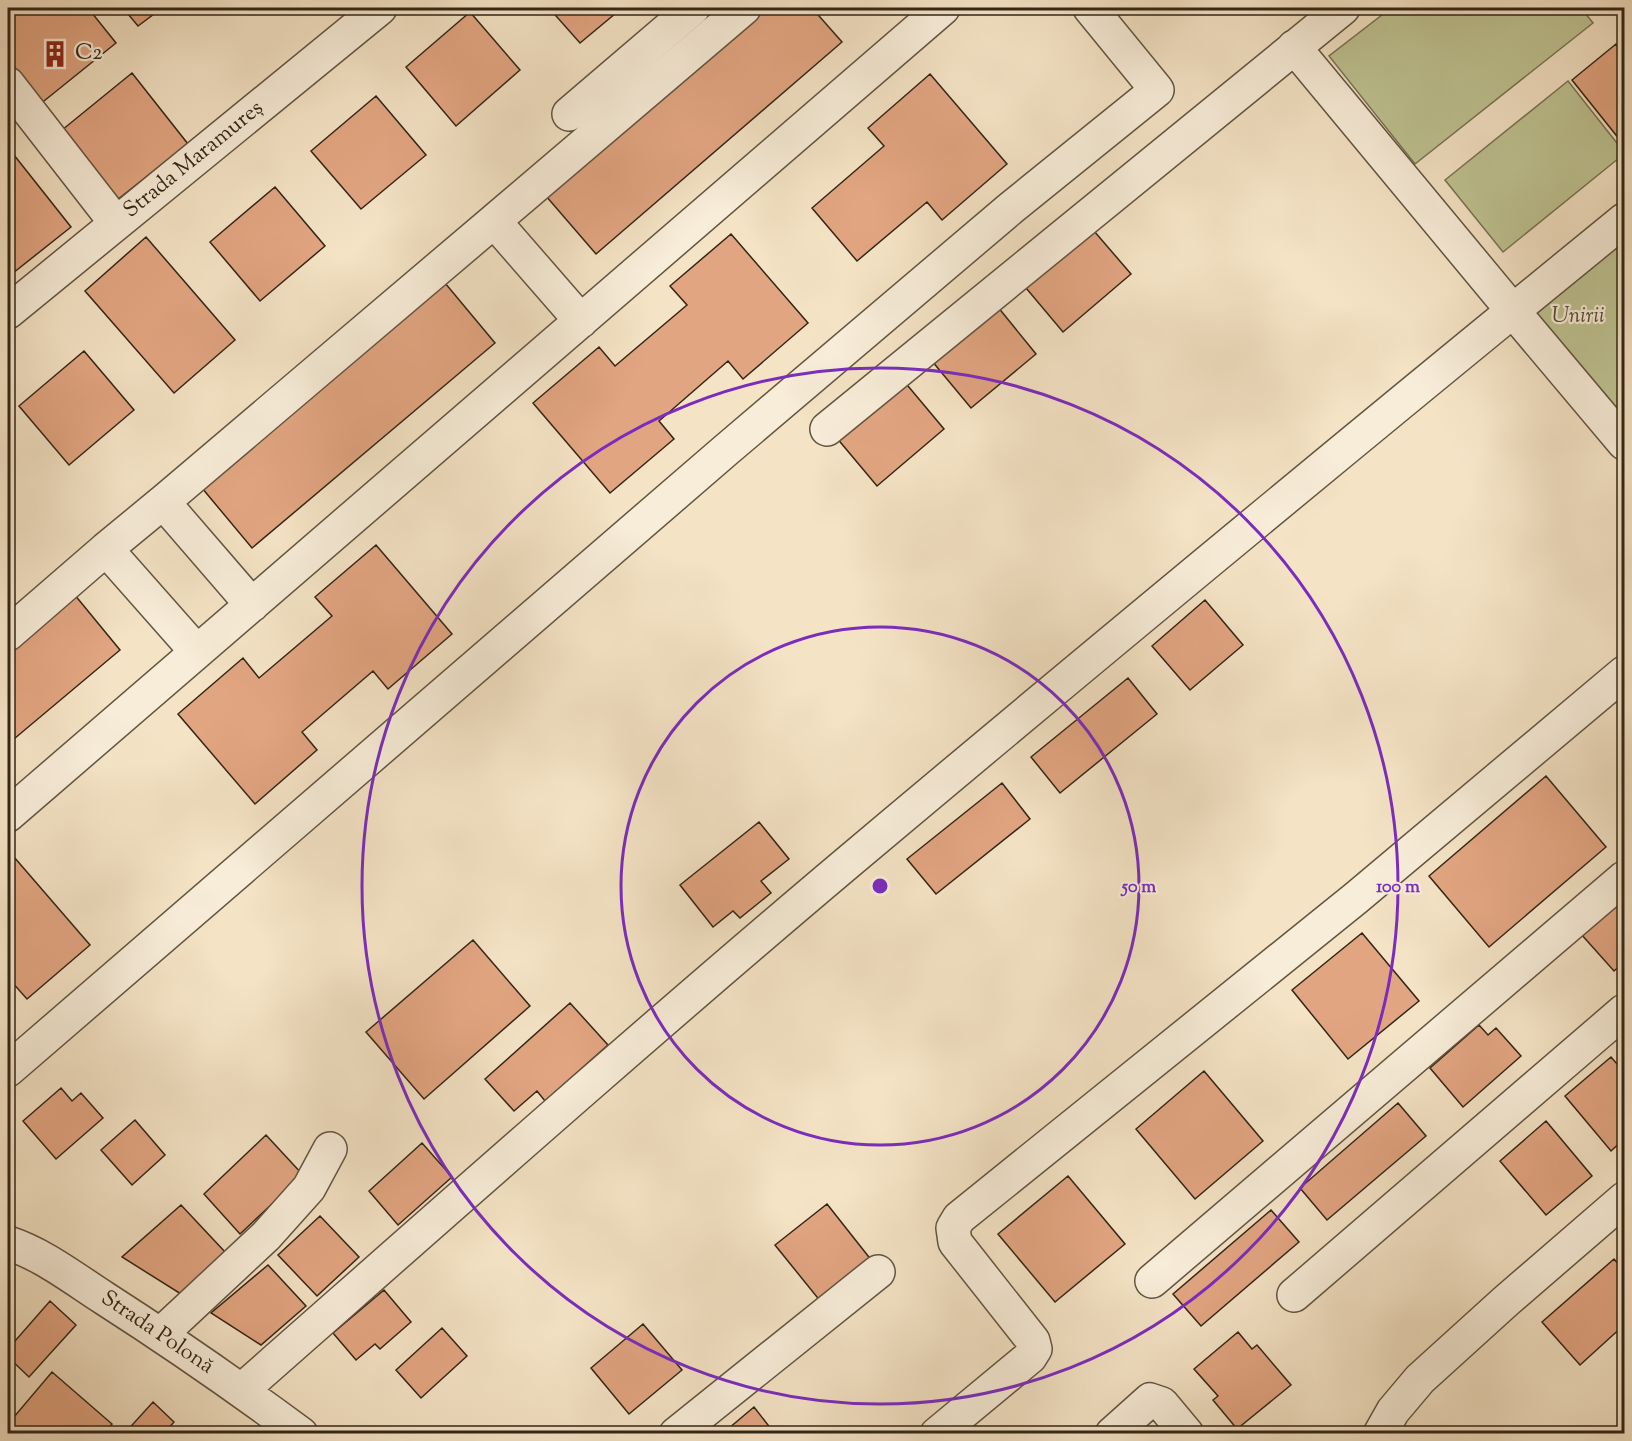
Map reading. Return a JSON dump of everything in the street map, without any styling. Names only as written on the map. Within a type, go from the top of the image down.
[{"type":"street","name":"Strada Maramureș","points":[[8,312],[380,8]]},
{"type":"street","points":[[569,114],[693,8]]},
{"type":"street","points":[[8,634],[744,8]]},
{"type":"street","points":[[8,815],[943,8]]},
{"type":"street","points":[[8,1070],[735,442],[1011,208],[1157,90],[1089,8]]},
{"type":"street","points":[[827,429],[1343,8]]},
{"type":"street","points":[[1294,48],[1624,443]]},
{"type":"street","points":[[8,84],[116,223]]},
{"type":"street","points":[[242,1390],[522,1143],[843,867],[1263,516],[1624,220]]},
{"type":"street","points":[[494,221],[581,321]]},
{"type":"street","points":[[163,502],[252,605]]},
{"type":"street","points":[[106,549],[197,652]]},
{"type":"street","points":[[937,1434],[1030,1357],[1035,1349],[1033,1341],[955,1242],[953,1228],[959,1218],[1356,898],[1624,674]]},
{"type":"street","points":[[1152,1281],[1624,878]]},
{"type":"street","points":[[1294,1295],[1624,1011]]},
{"type":"street","points":[[161,1334],[266,1236],[309,1188],[330,1149]]},
{"type":"street","points":[[1380,1434],[1393,1411],[1420,1379],[1624,1199]]},
{"type":"street","name":"Strada Polonă","points":[[8,1243],[45,1260],[161,1334],[301,1434]]},
{"type":"street","points":[[676,1434],[878,1272]]},
{"type":"street","points":[[1112,1434],[1150,1400],[1162,1404],[1187,1434]]},
{"type":"green space","points":[[1391,8],[1581,8],[1593,23],[1415,164],[1329,56]]},
{"type":"green space","points":[[1568,81],[1624,154],[1503,252],[1445,180]]},
{"type":"green space","name":"Unirii","points":[[1624,220],[1624,443],[1513,311]]},
{"type":"building","name":"C2","points":[[8,8],[88,8],[116,43],[39,105],[8,65]]},
{"type":"building","points":[[123,8],[162,8],[138,26]]},
{"type":"building","points":[[549,8],[622,8],[580,43]]},
{"type":"building","points":[[765,8],[812,8],[842,42],[596,254],[546,196]]},
{"type":"building","points":[[470,12],[520,70],[456,126],[406,67]]},
{"type":"building","points":[[1616,44],[1624,54],[1624,145],[1572,80]]},
{"type":"building","points":[[132,73],[188,144],[117,200],[62,130]]},
{"type":"building","points":[[930,74],[1007,164],[942,220],[927,202],[857,261],[812,208],[884,146],[868,128]]},
{"type":"building","points":[[376,96],[426,155],[361,209],[311,151]]},
{"type":"building","points":[[14,155],[71,227],[8,277],[8,160]]},
{"type":"building","points":[[275,187],[325,246],[260,301],[210,242]]},
{"type":"building","points":[[1088,224],[1131,274],[1063,332],[1021,282]]},
{"type":"building","points":[[731,234],[808,323],[743,379],[728,361],[659,421],[674,439],[610,493],[533,403],[599,347],[615,366],[687,305],[670,286]]},
{"type":"building","points":[[146,237],[235,340],[174,393],[85,291]]},
{"type":"building","points":[[445,283],[495,343],[252,548],[202,488]]},
{"type":"building","points":[[993,301],[1036,354],[971,408],[927,355]]},
{"type":"building","points":[[84,351],[134,410],[69,465],[19,406]]},
{"type":"building","points":[[903,380],[944,429],[877,486],[836,437]]},
{"type":"building","points":[[376,545],[452,634],[388,689],[373,671],[302,732],[317,750],[255,804],[178,714],[243,658],[259,678],[332,616],[315,597]]},
{"type":"building","points":[[74,594],[120,650],[8,744],[8,650]]},
{"type":"building","points":[[1205,600],[1243,645],[1190,690],[1152,646]]},
{"type":"building","points":[[1128,678],[1157,714],[1060,793],[1031,757]]},
{"type":"building","points":[[1546,776],[1606,847],[1489,947],[1429,876]]},
{"type":"building","points":[[1002,783],[1030,819],[936,894],[907,859]]},
{"type":"building","points":[[759,822],[789,859],[761,881],[771,893],[740,918],[733,911],[713,927],[680,885]]},
{"type":"building","points":[[14,857],[90,945],[27,999],[11,981],[8,984],[8,863]]},
{"type":"building","points":[[1624,895],[1624,962],[1614,971],[1581,934]]},
{"type":"building","points":[[1362,933],[1419,1001],[1348,1059],[1292,990]]},
{"type":"building","points":[[473,940],[530,1006],[424,1099],[366,1032]]},
{"type":"building","points":[[570,1003],[608,1045],[545,1101],[537,1091],[514,1111],[485,1079]]},
{"type":"building","points":[[1479,1025],[1488,1035],[1496,1028],[1521,1056],[1463,1107],[1430,1068]]},
{"type":"building","points":[[1611,1057],[1624,1072],[1624,1139],[1611,1151],[1565,1096]]},
{"type":"building","points":[[1204,1071],[1263,1141],[1195,1199],[1136,1129]]},
{"type":"building","points":[[61,1088],[72,1101],[81,1093],[103,1118],[56,1159],[23,1121]]},
{"type":"building","points":[[1398,1103],[1426,1136],[1327,1220],[1300,1188]]},
{"type":"building","points":[[135,1120],[165,1155],[132,1185],[101,1150]]},
{"type":"building","points":[[1546,1121],[1592,1176],[1546,1215],[1500,1161]]},
{"type":"building","points":[[266,1135],[303,1175],[240,1234],[204,1194]]},
{"type":"building","points":[[422,1143],[452,1177],[398,1225],[369,1191]]},
{"type":"building","points":[[1068,1176],[1125,1244],[1055,1302],[998,1234]]},
{"type":"building","points":[[827,1204],[872,1261],[821,1302],[775,1245]]},
{"type":"building","points":[[181,1205],[226,1253],[181,1294],[122,1257]]},
{"type":"building","points":[[1271,1210],[1299,1242],[1201,1326],[1173,1294]]},
{"type":"building","points":[[320,1216],[359,1257],[317,1296],[278,1255]]},
{"type":"building","points":[[1614,1259],[1624,1271],[1624,1325],[1580,1365],[1542,1322]]},
{"type":"building","points":[[268,1265],[306,1306],[261,1345],[211,1313]]},
{"type":"building","points":[[384,1290],[411,1322],[380,1349],[375,1344],[356,1360],[333,1333]]},
{"type":"building","points":[[50,1301],[76,1325],[29,1377],[8,1357],[8,1349]]},
{"type":"building","points":[[643,1324],[682,1370],[629,1414],[591,1368]]},
{"type":"building","points":[[442,1328],[467,1356],[421,1398],[396,1370]]},
{"type":"building","points":[[1238,1332],[1252,1349],[1257,1345],[1291,1385],[1237,1429],[1213,1400],[1218,1396],[1194,1369]]},
{"type":"building","points":[[52,1372],[112,1424],[103,1434],[8,1434],[8,1424]]},
{"type":"building","points":[[153,1402],[174,1422],[166,1431],[169,1434],[124,1434]]},
{"type":"building","points":[[754,1407],[775,1434],[722,1434]]},
{"type":"place","name":"C2","points":[[55,54]]}]
